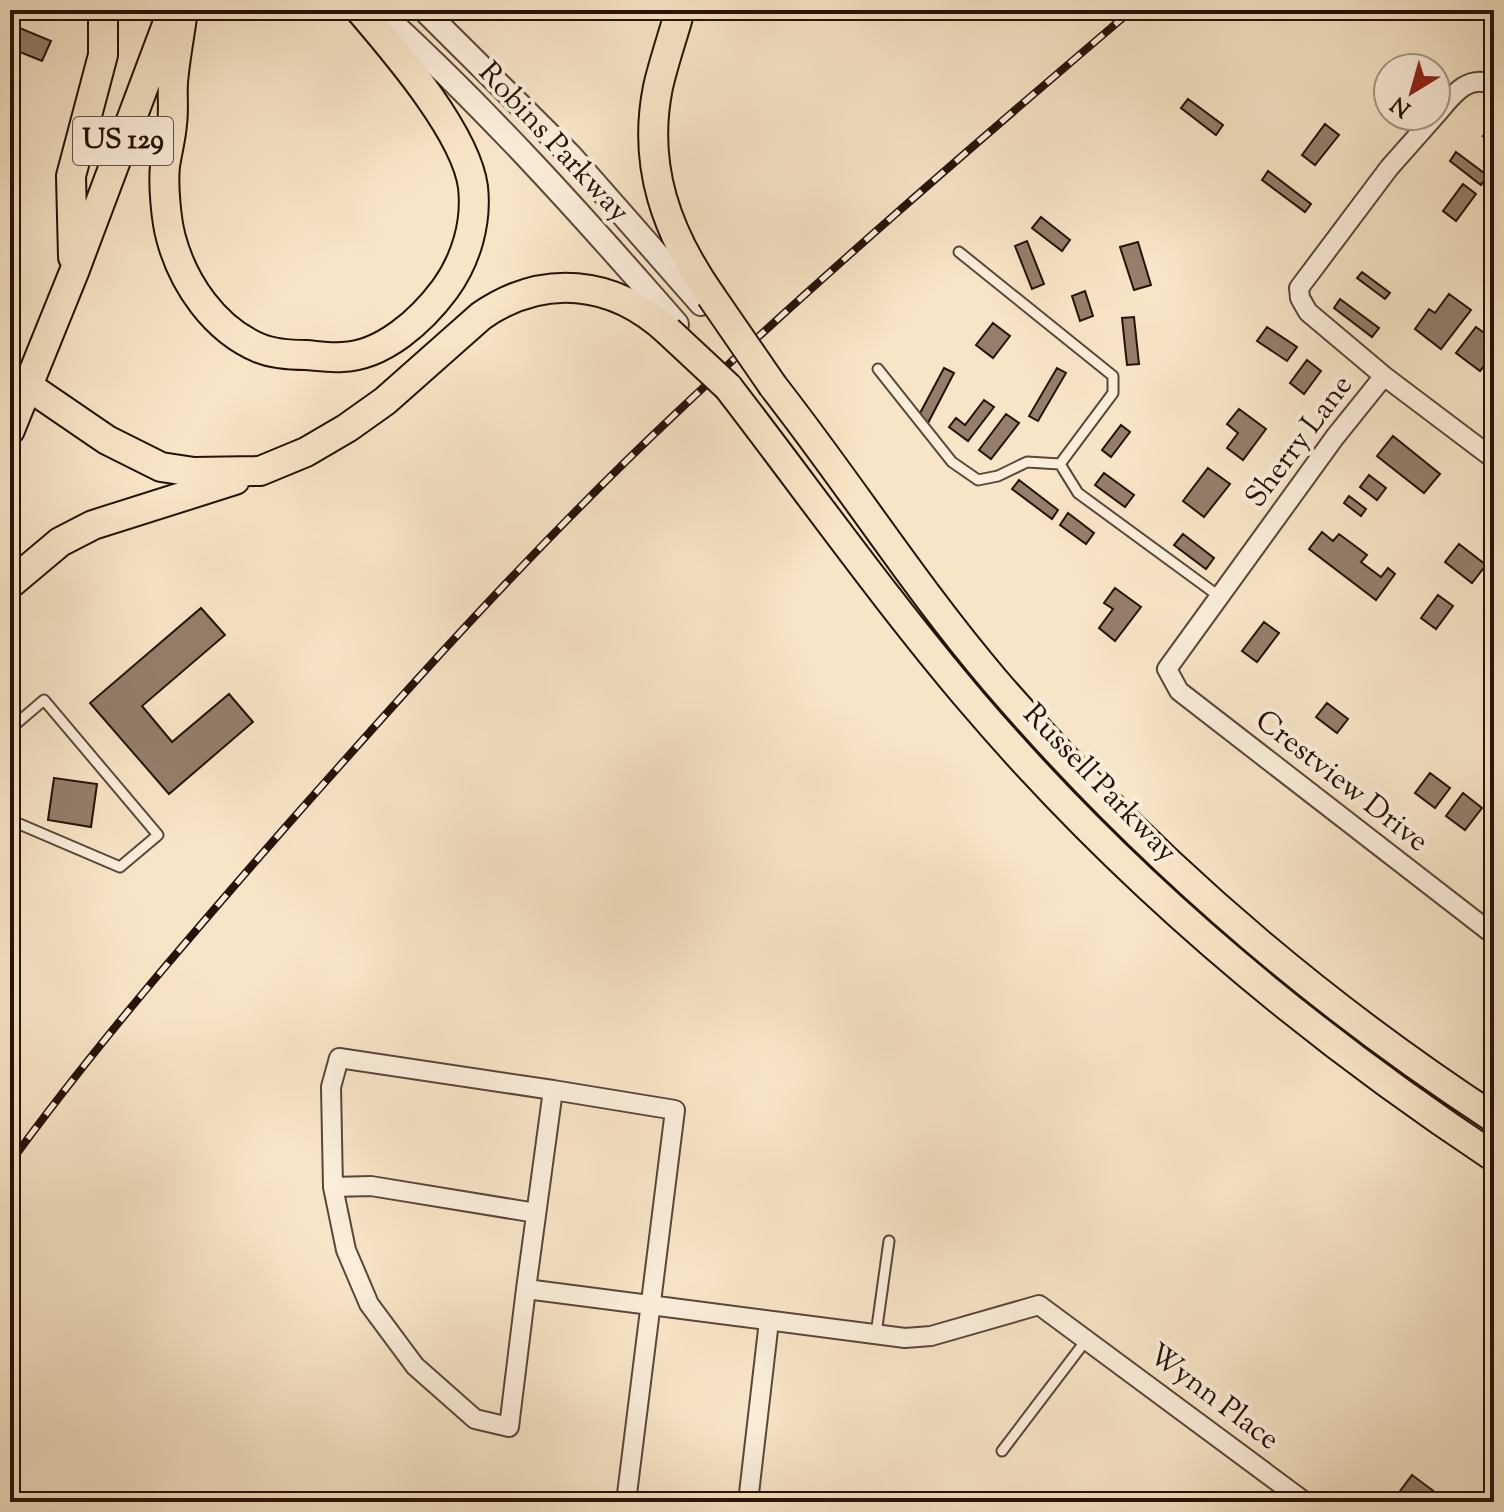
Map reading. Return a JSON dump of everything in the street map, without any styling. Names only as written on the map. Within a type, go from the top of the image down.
[{"type":"main road","points":[[74,272],[71,176],[103,55],[103,10]]},
{"type":"main road","name":"US 129","points":[[10,430],[74,272],[173,10]]},
{"type":"main road","points":[[183,10],[165,169],[170,235],[180,265],[205,308],[242,339],[261,349],[286,354],[345,357],[369,351],[393,338],[430,310],[459,269],[472,228],[473,187],[468,167],[451,132],[408,67],[360,10]]},
{"type":"main road","name":"Russell Parkway","points":[[680,10],[658,89],[654,157],[662,199],[674,235],[706,300],[832,462],[922,591],[995,681],[1113,807],[1285,964],[1379,1038],[1494,1118]]},
{"type":"main road","name":"Russell Parkway","points":[[10,584],[60,542],[93,525],[260,471],[306,452],[385,401],[497,305],[525,293],[555,288],[590,289],[632,305],[672,328],[728,387],[921,640],[974,704],[1076,814],[1185,918],[1281,1002],[1396,1090],[1494,1157]]},
{"type":"main road","points":[[28,386],[107,440],[161,467],[194,472],[260,471]]},
{"type":"street","name":"Robins Parkway","points":[[378,10],[452,80],[583,216],[672,328]]},
{"type":"street","name":"Robins Parkway","points":[[424,10],[571,156],[706,300]]},
{"type":"street","name":"Sherry Lane","points":[[1452,98],[1464,84],[1484,80],[1494,85]]},
{"type":"street","name":"Sherry Lane","points":[[1169,664],[1335,437],[1384,376],[1308,312],[1300,298],[1299,288],[1389,168],[1422,132]]},
{"type":"street","points":[[1384,376],[1494,459]]},
{"type":"street","name":"Crestview Drive","points":[[1169,664],[1167,669],[1179,691],[1494,935]]},
{"type":"street","points":[[553,1090],[509,1427],[475,1419],[415,1366],[369,1304],[346,1250],[333,1187],[331,1087],[339,1058],[553,1090],[675,1110],[626,1502]]},
{"type":"street","points":[[333,1187],[371,1186],[536,1213]]},
{"type":"street","points":[[526,1289],[876,1334]]},
{"type":"street","name":"Wynn Place","points":[[876,1334],[905,1338],[931,1336],[1039,1305],[1305,1502]]},
{"type":"street","points":[[748,1502],[769,1321]]},
{"type":"lane","points":[[959,252],[1113,376],[1113,393],[1060,464]]},
{"type":"lane","points":[[878,369],[952,462],[978,480],[998,476],[1027,462],[1060,464]]},
{"type":"lane","points":[[1060,464],[1078,493],[1220,597]]},
{"type":"lane","points":[[10,729],[44,700],[158,835],[120,867],[10,820]]},
{"type":"lane","points":[[876,1334],[889,1241]]},
{"type":"lane","points":[[1002,1451],[1087,1339]]},
{"type":"building","points":[[10,24],[51,41],[42,61],[10,48]]},
{"type":"building","points":[[1188,99],[1223,125],[1216,135],[1181,108]]},
{"type":"building","points":[[1325,124],[1339,135],[1315,165],[1302,155]]},
{"type":"building","points":[[1494,124],[1494,145],[1483,136]]},
{"type":"building","points":[[1456,152],[1488,176],[1481,185],[1450,161]]},
{"type":"building","points":[[1268,171],[1311,204],[1305,212],[1262,180]]},
{"type":"building","points":[[1463,184],[1476,194],[1456,221],[1443,211]]},
{"type":"building","points":[[1041,217],[1070,240],[1062,251],[1032,228]]},
{"type":"building","points":[[1027,241],[1044,284],[1032,289],[1015,246]]},
{"type":"building","points":[[1138,242],[1151,285],[1134,290],[1120,247]]},
{"type":"building","points":[[1362,272],[1390,293],[1385,299],[1357,278]]},
{"type":"building","points":[[1085,291],[1093,316],[1080,321],[1072,296]]},
{"type":"building","points":[[1449,294],[1471,310],[1441,349],[1415,329],[1429,309],[1435,313]]},
{"type":"building","points":[[1340,299],[1379,328],[1372,337],[1334,308]]},
{"type":"building","points":[[1134,317],[1139,364],[1127,365],[1122,318]]},
{"type":"building","points":[[993,323],[1010,336],[993,358],[976,345]]},
{"type":"building","points":[[1267,327],[1297,347],[1287,361],[1257,341]]},
{"type":"building","points":[[1476,327],[1494,340],[1494,353],[1480,371],[1456,353]]},
{"type":"building","points":[[1307,360],[1321,371],[1304,394],[1290,383]]},
{"type":"building","points":[[944,368],[954,373],[928,423],[918,417]]},
{"type":"building","points":[[1057,368],[1066,373],[1038,421],[1029,416]]},
{"type":"building","points":[[984,400],[994,407],[968,441],[949,427],[956,418],[965,425]]},
{"type":"building","points":[[1239,409],[1266,429],[1243,460],[1227,448],[1238,433],[1227,424]]},
{"type":"building","points":[[1006,414],[1019,423],[991,459],[979,450]]},
{"type":"building","points":[[1121,425],[1130,432],[1111,457],[1102,450]]},
{"type":"building","points":[[1393,436],[1440,474],[1424,493],[1377,456]]},
{"type":"building","points":[[1208,468],[1230,484],[1204,517],[1183,501]]},
{"type":"building","points":[[1104,473],[1134,495],[1125,507],[1095,485]]},
{"type":"building","points":[[1369,475],[1386,488],[1377,500],[1360,487]]},
{"type":"building","points":[[1019,480],[1058,510],[1052,519],[1012,489]]},
{"type":"building","points":[[1349,496],[1366,509],[1361,516],[1344,503]]},
{"type":"building","points":[[1068,513],[1094,533],[1086,544],[1060,525]]},
{"type":"building","points":[[1322,532],[1333,541],[1339,534],[1367,555],[1361,562],[1381,577],[1388,568],[1395,574],[1376,600],[1309,549]]},
{"type":"building","points":[[1183,534],[1214,558],[1206,569],[1174,545]]},
{"type":"building","points":[[1459,544],[1486,565],[1472,583],[1445,562]]},
{"type":"building","points":[[1115,588],[1141,607],[1115,641],[1099,628],[1113,609],[1104,603]]},
{"type":"building","points":[[1438,595],[1453,606],[1436,629],[1421,618]]},
{"type":"building","points":[[201,608],[225,635],[142,706],[172,742],[229,694],[253,722],[169,794],[90,703]]},
{"type":"building","points":[[1264,622],[1279,633],[1257,662],[1242,651]]},
{"type":"building","points":[[1327,703],[1348,719],[1337,733],[1316,717]]},
{"type":"building","points":[[1430,773],[1450,788],[1435,808],[1415,793]]},
{"type":"building","points":[[54,778],[97,784],[91,827],[48,820]]},
{"type":"building","points":[[1463,793],[1482,808],[1465,830],[1446,816]]},
{"type":"building","points":[[1412,1475],[1447,1501],[1392,1502]]},
{"type":"railway","points":[[10,1163],[108,1035],[177,953],[329,778],[520,568],[620,467],[784,313],[1132,10]]}]
